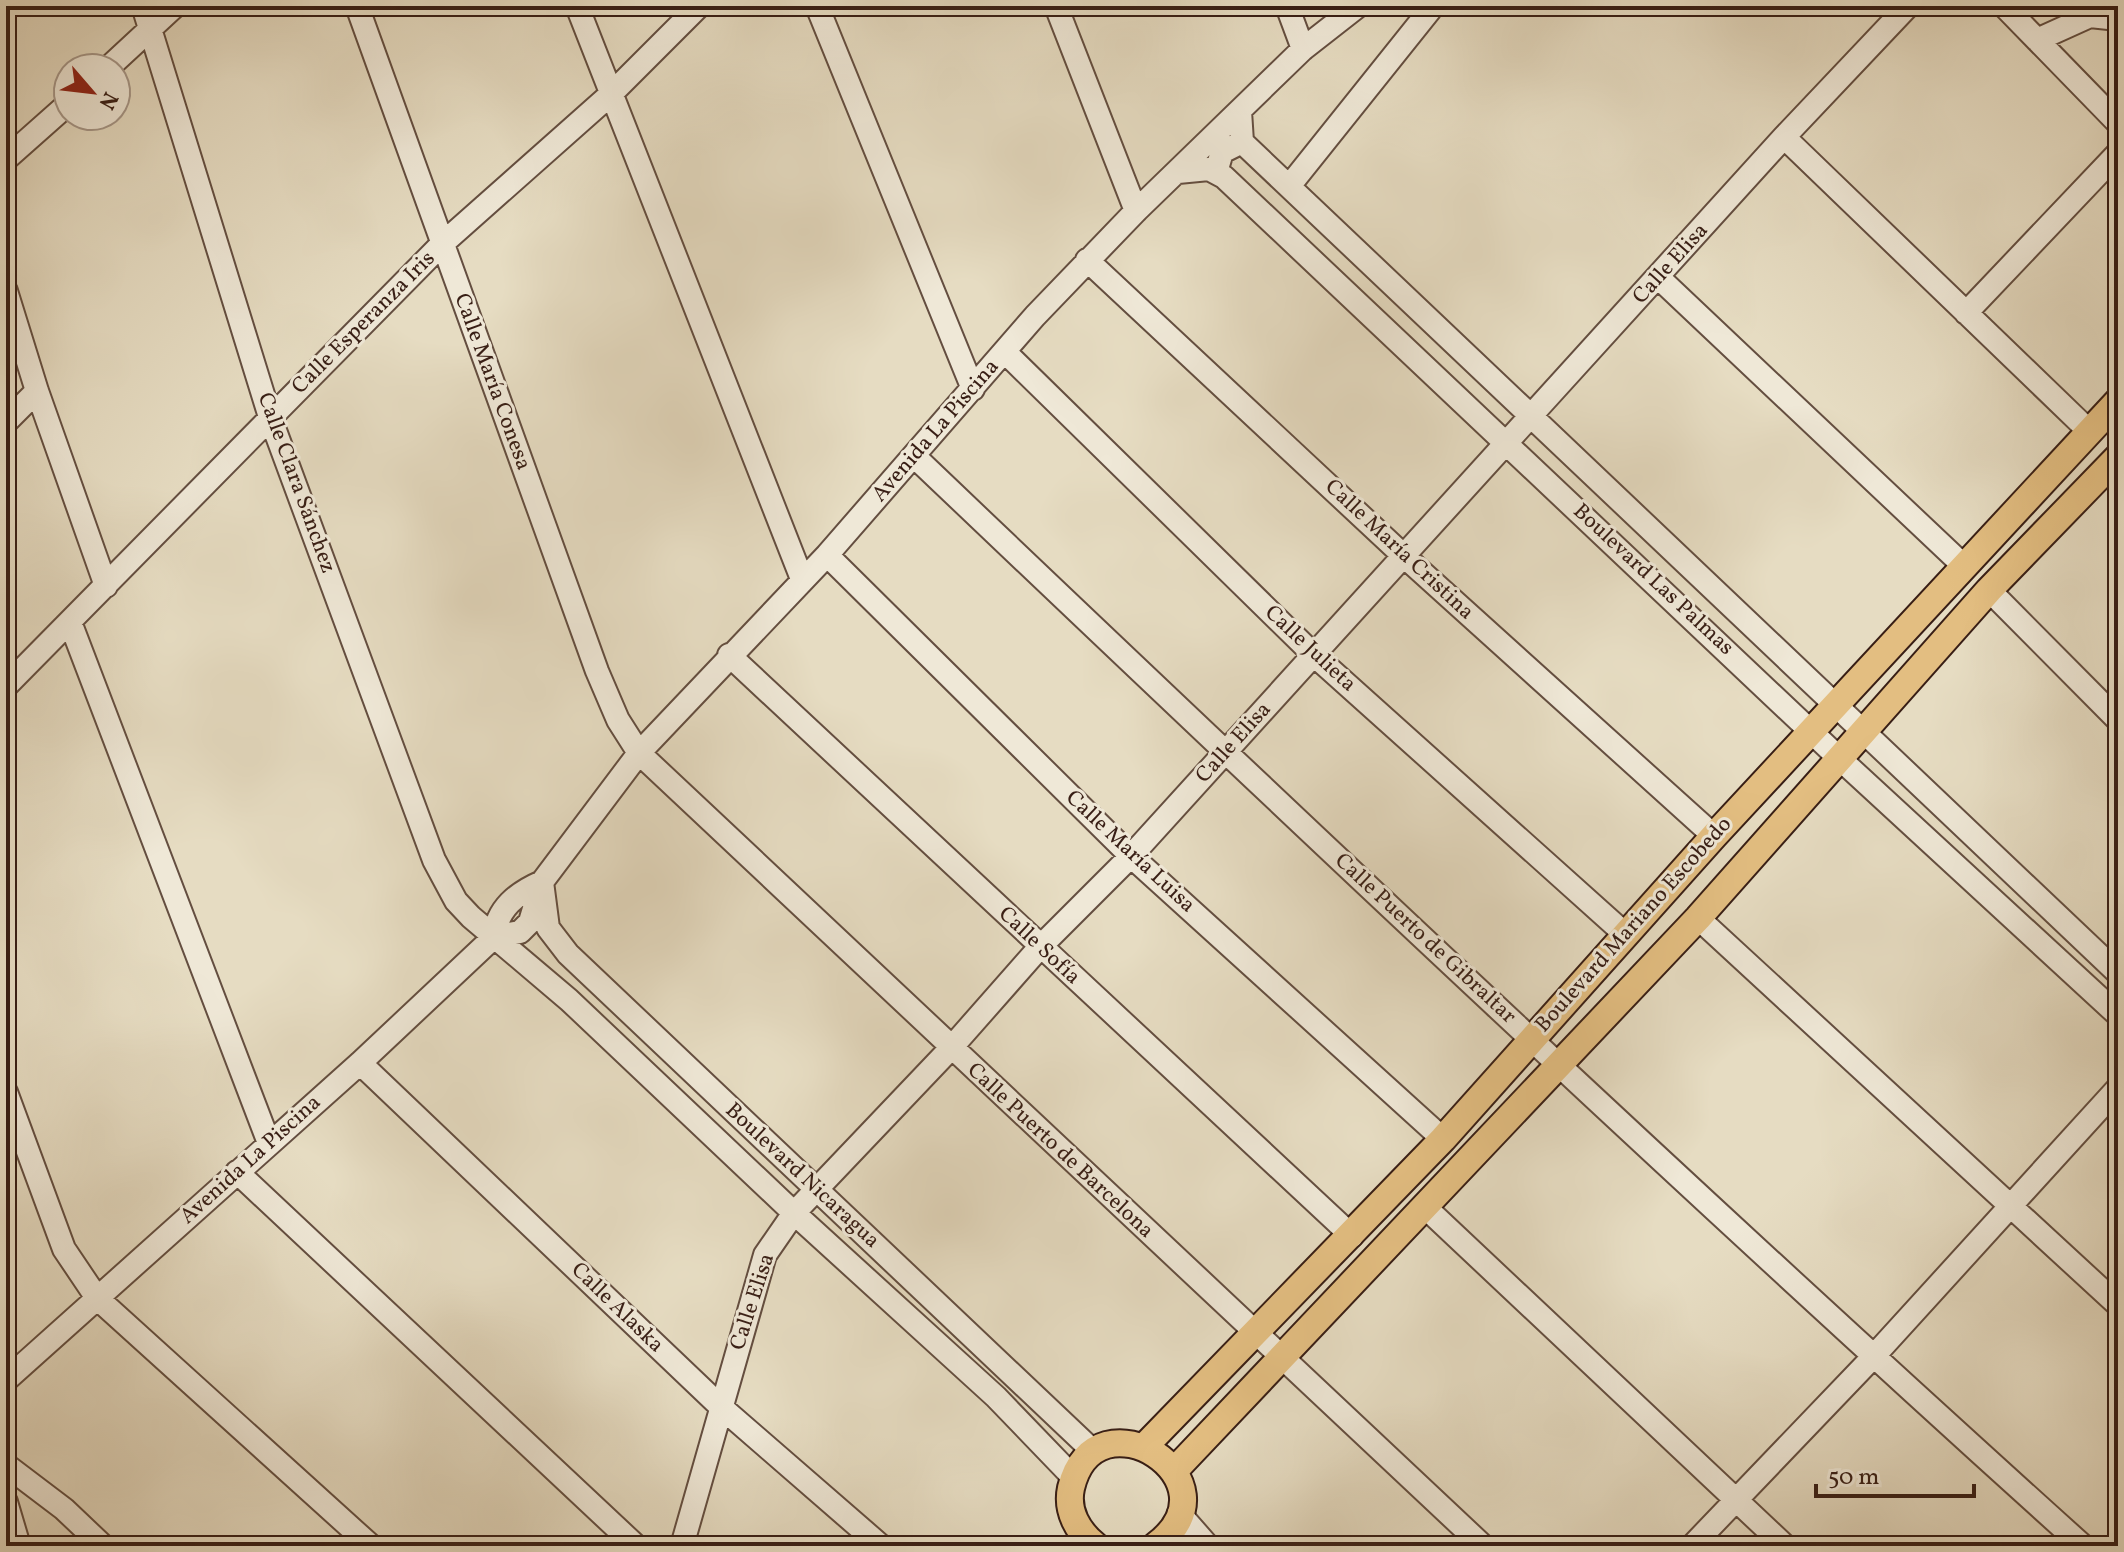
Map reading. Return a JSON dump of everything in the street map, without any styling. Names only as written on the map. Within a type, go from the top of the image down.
[{"type":"main road","name":"Boulevard Mariano Escobedo","points":[[1145,1446],[1443,1139],[1835,703],[2118,401]]},
{"type":"main road","name":"Boulevard Mariano Escobedo","points":[[1174,1471],[1698,918],[1989,590],[2115,467]]},
{"type":"main road","points":[[1089,1544],[1071,1510],[1074,1478],[1094,1452],[1119,1443],[1145,1446],[1156,1452],[1174,1471],[1181,1499],[1179,1513],[1173,1527],[1155,1546]]},
{"type":"street","name":"Calle Clara Sánchez","points":[[143,6],[270,417],[434,860],[456,901],[494,937]]},
{"type":"street","points":[[126,52],[175,6]]},
{"type":"street","name":"Calle María Conesa","points":[[357,6],[609,702],[639,753]]},
{"type":"street","points":[[577,6],[802,579]]},
{"type":"street","name":"Calle Esperanza Iris","points":[[6,686],[442,244],[611,94],[699,6]]},
{"type":"street","points":[[817,6],[973,389]]},
{"type":"street","points":[[1056,6],[1136,211]]},
{"type":"street","points":[[1287,6],[1303,49]]},
{"type":"street","name":"Avenida La Piscina","points":[[6,1380],[360,1063],[494,937],[520,932],[530,922],[542,882],[639,753],[827,555],[1087,260],[1303,49],[1358,6]]},
{"type":"street","name":"Calle Elisa","points":[[682,1546],[759,1267],[794,1213],[951,1048],[1040,947],[1131,856],[1784,137],[1908,6]]},
{"type":"street","points":[[2004,6],[2118,123]]},
{"type":"street","points":[[1290,185],[1430,10]]},
{"type":"street","points":[[2037,40],[2090,16],[2118,19]]},
{"type":"street","points":[[1178,172],[1216,172],[1222,152],[1242,142],[1240,111]]},
{"type":"street","points":[[6,159],[52,118]]},
{"type":"street","points":[[1784,137],[2090,432]]},
{"type":"street","name":"Boulevard Las Palmas","points":[[1242,142],[2118,973]]},
{"type":"street","points":[[1966,313],[2118,153]]},
{"type":"street","name":"Boulevard Las Palmas","points":[[1216,172],[1839,758],[2118,1015]]},
{"type":"street","name":"Calle María Cristina","points":[[1087,260],[1405,557],[1714,836]]},
{"type":"street","points":[[1659,278],[1965,567]]},
{"type":"street","points":[[6,291],[37,391],[106,586]]},
{"type":"street","name":"Calle Julieta","points":[[1005,352],[1314,655],[1625,934]]},
{"type":"street","points":[[6,422],[37,391]]},
{"type":"street","name":"Calle Puerto de Gibraltar","points":[[914,456],[1225,753],[1873,1357],[2083,1546]]},
{"type":"street","name":"Calle María Luisa","points":[[827,555],[1131,856],[1443,1139]]},
{"type":"street","points":[[1989,590],[2118,720]]},
{"type":"street","points":[[70,622],[269,1143]]},
{"type":"street","name":"Calle Sofía","points":[[729,655],[1352,1236]]},
{"type":"street","name":"Calle Puerto de Barcelona","points":[[639,753],[1483,1546]]},
{"type":"street","name":"Boulevard Nicaragua","points":[[542,882],[548,928],[568,954],[1094,1452]]},
{"type":"street","points":[[1698,918],[2118,1305]]},
{"type":"street","name":"Boulevard Nicaragua","points":[[494,937],[553,985],[794,1213],[996,1397],[1074,1478]]},
{"type":"street","name":"Calle Alaska","points":[[360,1063],[721,1407],[881,1546]]},
{"type":"street","points":[[1692,1546],[1873,1357],[2118,1088]]},
{"type":"street","points":[[6,1092],[64,1249],[97,1298],[371,1546]]},
{"type":"street","points":[[237,1172],[636,1546]]},
{"type":"street","points":[[1425,1207],[1785,1546]]},
{"type":"street","points":[[6,1465],[64,1509],[103,1546]]},
{"type":"street","points":[[6,1502],[19,1546]]},
{"type":"street","points":[[1179,1513],[1208,1546]]}]
